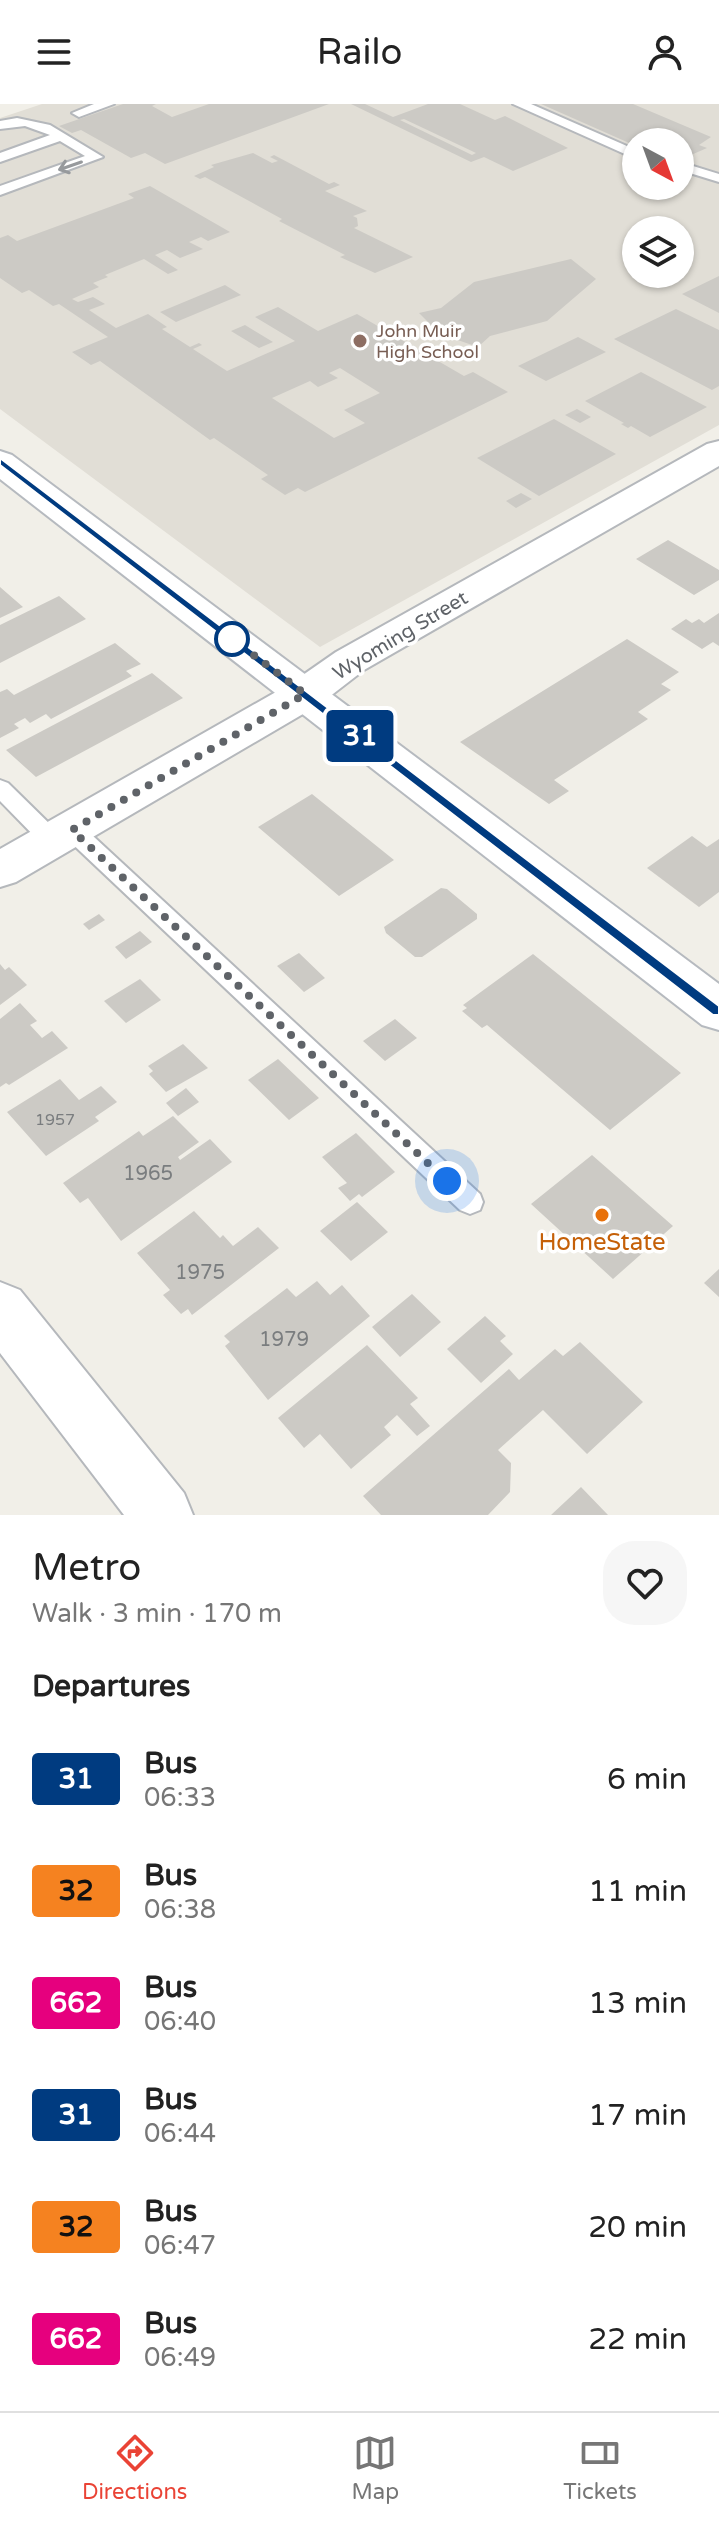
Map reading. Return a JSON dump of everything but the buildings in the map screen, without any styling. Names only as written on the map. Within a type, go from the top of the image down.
[{"type":"street","name":"Wyoming Street","points":[[0,870],[305,694],[350,661],[719,451]]},
{"type":"street","points":[[0,462],[719,1011]]},
{"type":"street","points":[[0,1308],[162,1515]]},
{"type":"lane","points":[[79,113],[107,104]]},
{"type":"lane","points":[[520,104],[622,149]]},
{"type":"lane","points":[[0,125],[23,119],[33,121],[96,157],[0,191]]},
{"type":"lane","points":[[0,158],[61,136]]},
{"type":"lane","points":[[694,170],[719,178]]},
{"type":"lane","points":[[0,788],[62,835],[470,1202]]},
{"type":"shaded area","name":"John Muir High School","points":[[42,104],[719,104],[719,425],[320,647],[0,409],[0,118]]},
{"type":"bus line","name":"31","points":[[0,462],[719,1011]]},
{"type":"place","name":"John Muir High School","points":[[360,341]]},
{"type":"place","name":"HomeState","points":[[602,1215]]},
{"type":"route","points":[[232,639],[226,634],[305,694],[72,830],[447,1181]]}]
